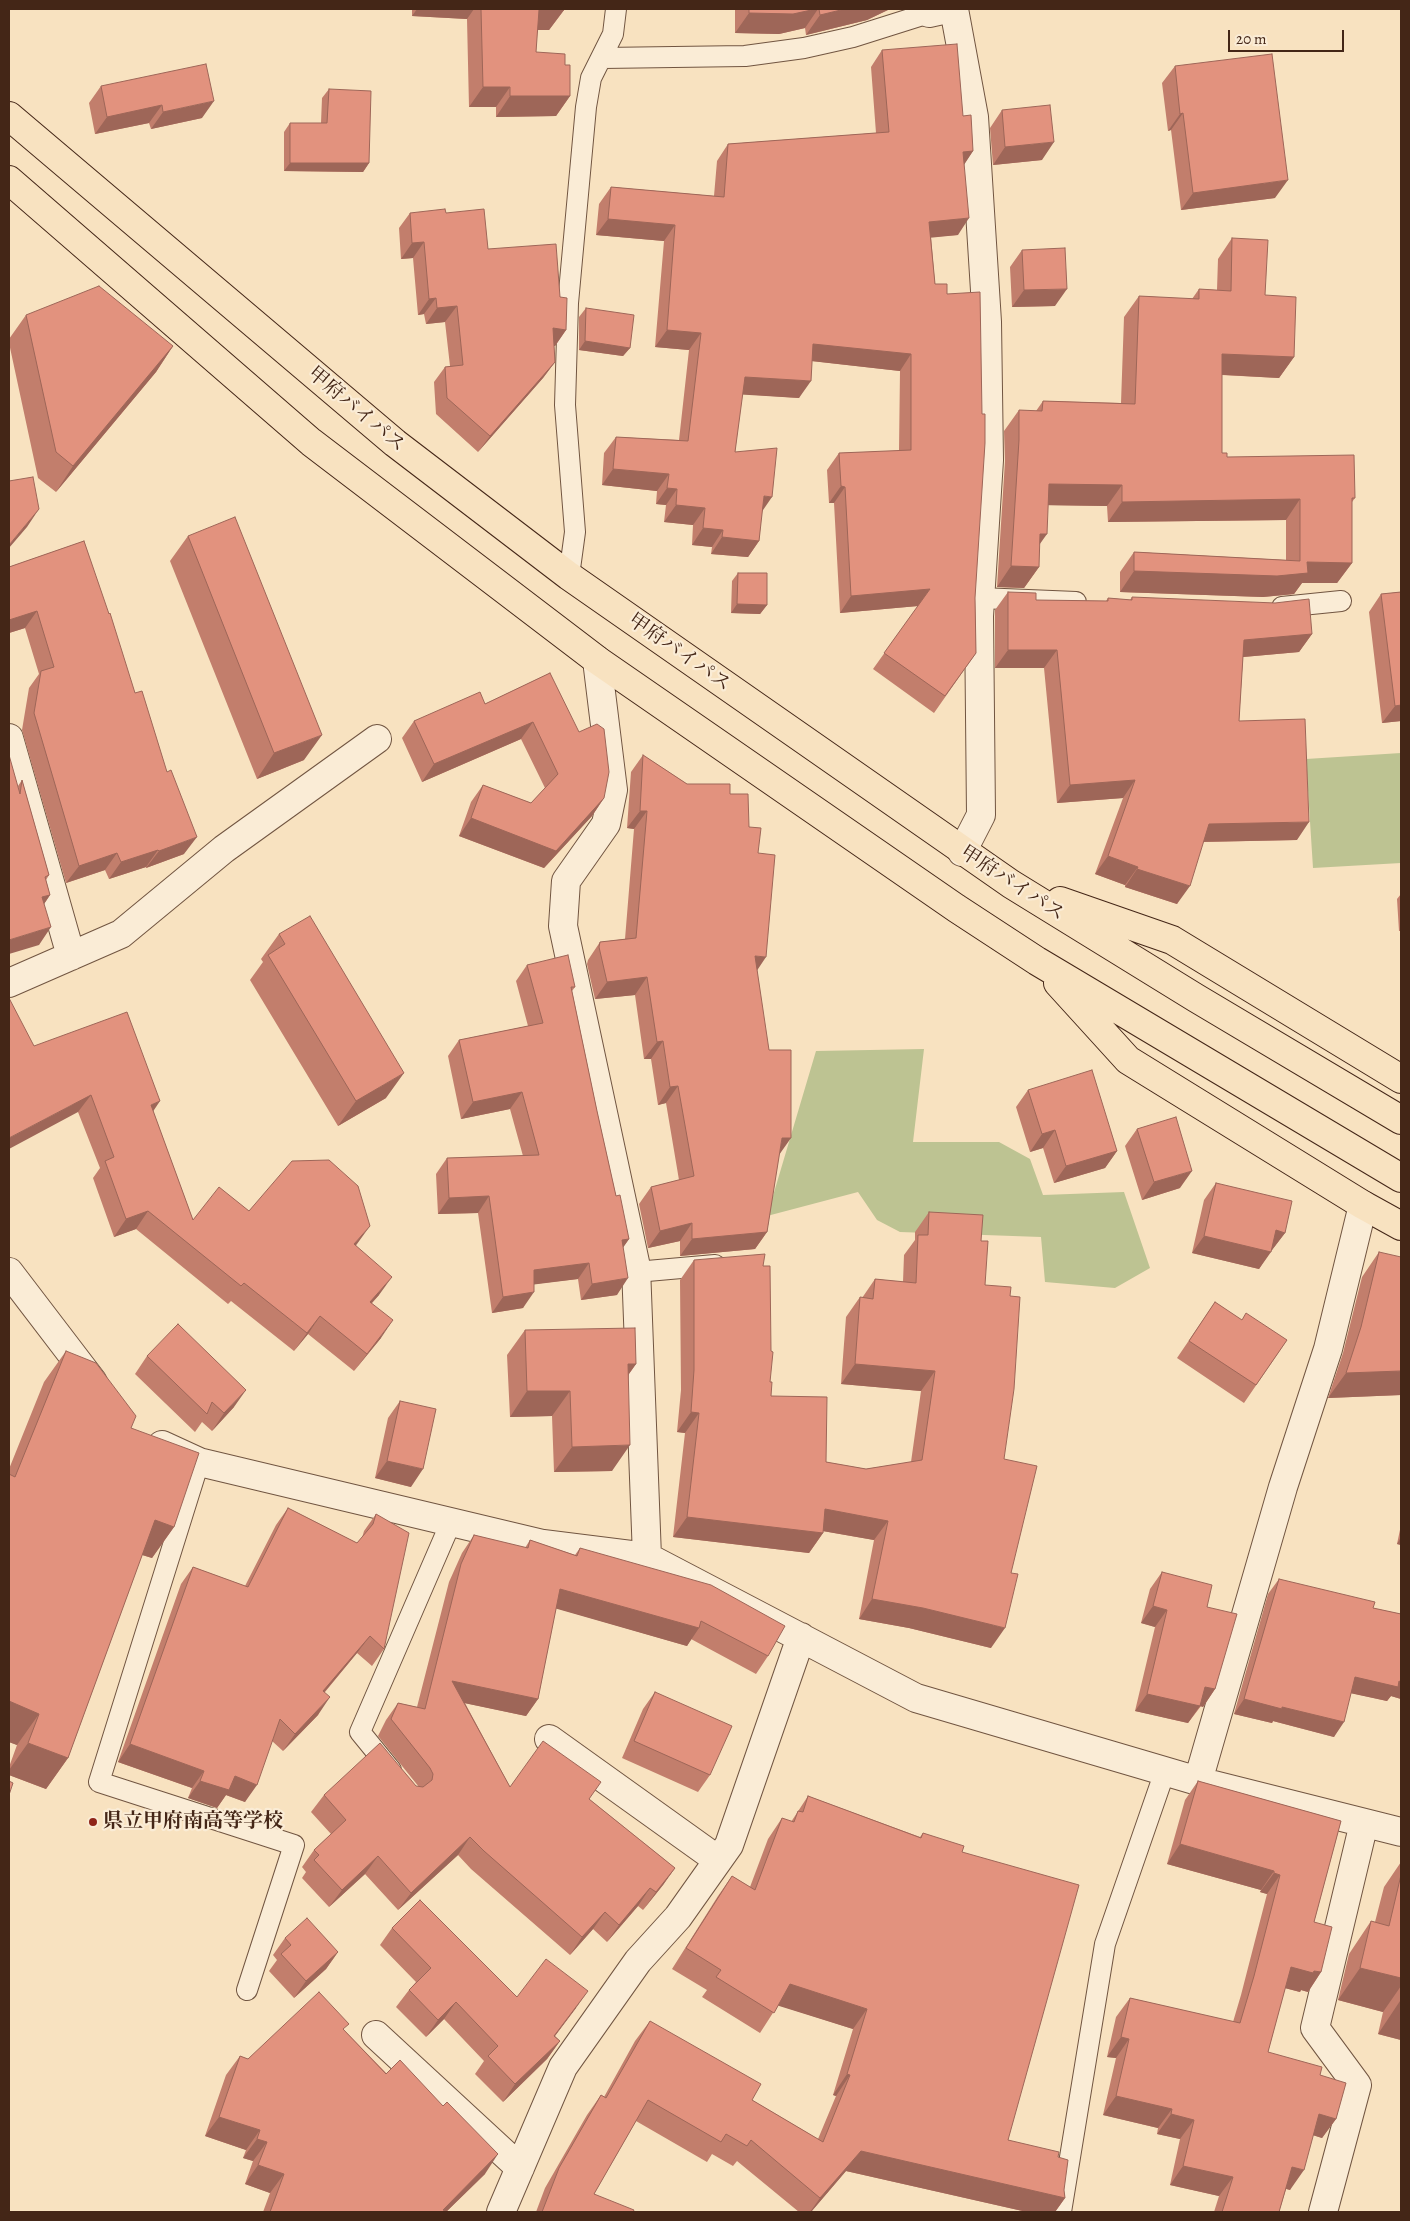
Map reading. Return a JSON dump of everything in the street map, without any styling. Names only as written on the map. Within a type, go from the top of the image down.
[{"type":"highway","name":"甲府バイパス","points":[[9,116],[395,443],[569,576],[962,852],[1196,998],[1401,1120]]},
{"type":"highway","points":[[9,180],[311,442],[597,660],[948,902],[1037,961],[1401,1178]]},
{"type":"highway","points":[[1011,884],[1172,940],[1401,1079]]},
{"type":"highway","points":[[1037,961],[1128,1060],[1363,1205],[1401,1226]]},
{"type":"street","points":[[940,10],[974,117],[987,322],[989,460],[980,598],[981,815],[962,852]]},
{"type":"street","points":[[597,660],[612,790],[606,824],[566,881],[563,926],[636,1272],[646,1557]]},
{"type":"street","points":[[9,738],[71,956]]},
{"type":"street","points":[[9,984],[121,934],[224,849],[377,739]]},
{"type":"street","points":[[1198,1781],[1283,1487],[1328,1349],[1363,1205]]},
{"type":"street","points":[[9,1272],[108,1401]]},
{"type":"street","points":[[142,1436],[200,1462],[543,1544],[646,1557],[916,1698],[1198,1781],[1401,1832]]},
{"type":"street","points":[[501,2212],[563,2067],[638,1961],[678,1917],[729,1845],[800,1637]]},
{"type":"street","points":[[549,1739],[718,1860]]},
{"type":"street","points":[[1323,2212],[1357,2085],[1315,2028],[1364,1823]]},
{"type":"street","points":[[376,2034],[520,2168]]},
{"type":"lane","points":[[569,576],[575,532],[565,405],[568,303],[586,107],[591,78],[613,34],[616,9]]},
{"type":"lane","points":[[602,58],[745,56],[804,48],[853,36],[940,10]]},
{"type":"lane","points":[[980,598],[1097,602]]},
{"type":"lane","points":[[1263,609],[1341,601]]},
{"type":"lane","points":[[636,1272],[738,1262]]},
{"type":"lane","points":[[200,1462],[99,1782],[294,1845],[247,1990]]},
{"type":"lane","points":[[403,1785],[360,1732],[451,1522]]},
{"type":"lane","points":[[1061,2212],[1105,1944],[1165,1771]]},
{"type":"green space","points":[[1401,753],[1401,863],[1313,868],[1306,759]]},
{"type":"green space","points":[[924,1049],[913,1142],[999,1142],[1030,1159],[1043,1195],[1124,1192],[1150,1268],[1115,1288],[1045,1282],[1041,1237],[900,1232],[877,1220],[858,1192],[767,1216],[816,1051]]},
{"type":"building","points":[[481,9],[563,9],[539,10],[536,52],[565,54],[565,65],[570,65],[570,96],[510,96],[510,87],[483,87]]},
{"type":"building","points":[[749,9],[816,9],[793,14],[749,13]]},
{"type":"building","points":[[819,9],[845,9],[820,15]]},
{"type":"building","points":[[957,44],[963,116],[971,115],[973,151],[963,152],[969,218],[929,222],[935,284],[947,284],[947,294],[980,292],[982,414],[985,414],[985,443],[975,598],[976,653],[945,696],[884,653],[930,589],[851,596],[845,487],[841,486],[839,453],[911,450],[911,354],[813,344],[811,381],[745,377],[735,452],[777,448],[772,497],[764,496],[759,541],[722,537],[723,530],[703,528],[705,508],[676,505],[677,489],[667,488],[669,474],[613,469],[616,437],[688,441],[701,333],[667,330],[675,225],[608,219],[611,187],[724,197],[728,144],[889,132],[882,50]]},
{"type":"building","points":[[1272,54],[1288,180],[1193,193],[1183,113],[1180,114],[1175,66]]},
{"type":"building","points":[[206,64],[214,101],[163,112],[162,105],[107,117],[101,86]]},
{"type":"building","points":[[329,89],[371,91],[369,163],[290,163],[290,123],[327,123]]},
{"type":"building","points":[[1050,105],[1054,142],[1005,147],[1002,110]]},
{"type":"building","points":[[445,209],[446,213],[484,209],[488,249],[556,244],[560,297],[567,298],[566,330],[553,328],[555,362],[490,436],[447,398],[445,367],[463,365],[457,306],[437,308],[436,298],[429,299],[424,242],[412,243],[410,213]]},
{"type":"building","points":[[1232,238],[1268,240],[1265,295],[1296,297],[1294,357],[1222,354],[1222,453],[1227,453],[1227,457],[1354,455],[1355,498],[1352,498],[1352,563],[1307,562],[1308,573],[1277,576],[1134,571],[1134,552],[1300,561],[1300,499],[1122,502],[1122,485],[1049,484],[1047,534],[1040,534],[1039,567],[1011,566],[1019,440],[1019,410],[1042,411],[1043,401],[1135,404],[1139,296],[1199,299],[1199,289],[1231,291]]},
{"type":"building","points":[[1065,248],[1067,289],[1024,290],[1022,250]]},
{"type":"building","points":[[99,286],[173,346],[73,466],[56,452],[26,315]]},
{"type":"building","points":[[586,308],[634,315],[630,348],[585,341]]},
{"type":"building","points":[[33,477],[39,509],[9,545],[9,481]]},
{"type":"building","points":[[235,517],[322,735],[274,753],[188,536]]},
{"type":"building","points":[[84,541],[110,613],[135,693],[142,691],[167,772],[171,770],[197,837],[121,862],[117,853],[79,866],[34,713],[41,671],[54,667],[37,611],[9,620],[9,567]]},
{"type":"building","points":[[738,573],[767,573],[767,605],[737,604]]},
{"type":"building","points":[[1008,592],[1036,593],[1036,600],[1108,601],[1108,598],[1132,600],[1132,597],[1275,603],[1309,599],[1312,634],[1244,640],[1239,721],[1305,719],[1309,822],[1209,824],[1190,886],[1137,869],[1138,867],[1108,856],[1135,780],[1070,785],[1057,650],[1008,650]]},
{"type":"building","points":[[1401,592],[1401,705],[1395,706],[1381,594]]},
{"type":"building","points":[[550,673],[579,732],[597,724],[604,729],[609,772],[604,798],[556,851],[471,818],[483,785],[531,803],[558,774],[533,722],[434,764],[414,721],[480,692],[485,704]]},
{"type":"building","points":[[9,755],[20,794],[22,780],[49,875],[45,877],[50,895],[42,897],[51,927],[9,940]]},
{"type":"building","points":[[643,755],[687,784],[730,784],[730,794],[748,794],[749,827],[761,828],[758,853],[775,855],[766,957],[755,956],[769,1050],[791,1050],[791,1138],[782,1138],[767,1232],[692,1239],[692,1223],[660,1231],[651,1187],[694,1176],[678,1086],[670,1087],[663,1041],[657,1042],[647,977],[607,982],[599,947],[600,942],[636,938],[647,811],[640,811]]},
{"type":"building","points":[[310,916],[404,1073],[356,1101],[268,955],[285,944],[279,934]]},
{"type":"building","points":[[568,955],[575,987],[571,987],[597,1111],[616,1196],[620,1195],[629,1239],[622,1240],[628,1278],[592,1284],[589,1263],[534,1270],[534,1292],[503,1297],[489,1196],[449,1198],[447,1158],[539,1155],[522,1092],[473,1102],[459,1040],[543,1023],[527,965]]},
{"type":"building","points":[[9,998],[34,1046],[127,1012],[160,1101],[151,1105],[193,1220],[219,1187],[249,1211],[292,1161],[329,1160],[358,1186],[370,1226],[354,1244],[392,1277],[370,1302],[393,1320],[367,1354],[320,1316],[307,1333],[244,1283],[241,1286],[148,1211],[126,1219],[105,1161],[114,1157],[91,1095],[9,1138]]},
{"type":"building","points":[[1092,1070],[1117,1151],[1066,1166],[1055,1130],[1042,1134],[1028,1090]]},
{"type":"building","points":[[1176,1117],[1192,1171],[1154,1182],[1137,1129]]},
{"type":"building","points":[[1216,1183],[1292,1201],[1285,1233],[1276,1230],[1271,1252],[1204,1236]]},
{"type":"building","points":[[929,1212],[983,1215],[981,1241],[988,1241],[985,1285],[1011,1287],[1010,1296],[1020,1297],[1014,1389],[1004,1459],[1037,1466],[1011,1573],[1018,1574],[1005,1628],[923,1608],[872,1599],[888,1521],[825,1509],[823,1533],[687,1517],[699,1413],[691,1412],[694,1370],[694,1260],[765,1254],[763,1266],[770,1266],[771,1351],[773,1352],[770,1382],[772,1382],[771,1396],[827,1397],[826,1462],[866,1469],[922,1460],[935,1371],[855,1364],[860,1297],[873,1299],[875,1279],[916,1283],[918,1235],[928,1235]]},
{"type":"building","points":[[1379,1252],[1401,1257],[1401,1371],[1346,1373],[1361,1327]]},
{"type":"building","points":[[1215,1302],[1242,1320],[1246,1313],[1287,1340],[1256,1385],[1189,1341]]},
{"type":"building","points":[[178,1324],[246,1390],[224,1413],[212,1402],[207,1414],[147,1356]]},
{"type":"building","points":[[635,1328],[636,1364],[628,1364],[630,1445],[572,1447],[570,1391],[527,1391],[525,1330]]},
{"type":"building","points":[[66,1351],[96,1363],[136,1416],[131,1428],[199,1453],[174,1527],[155,1520],[68,1758],[28,1743],[39,1714],[9,1701],[9,1474],[15,1477]]},
{"type":"building","points":[[400,1401],[436,1409],[423,1469],[387,1461]]},
{"type":"building","points":[[288,1508],[357,1543],[373,1524],[376,1514],[409,1533],[384,1649],[370,1636],[323,1691],[330,1697],[295,1734],[280,1719],[257,1785],[235,1776],[229,1790],[200,1781],[204,1771],[130,1744],[193,1567],[248,1587]]},
{"type":"building","points":[[474,1535],[528,1548],[530,1540],[577,1556],[580,1548],[711,1585],[785,1626],[768,1656],[701,1621],[699,1628],[560,1589],[538,1699],[452,1681],[510,1787],[543,1741],[601,1782],[589,1799],[675,1868],[656,1892],[650,1888],[619,1925],[605,1912],[582,1937],[470,1837],[411,1893],[378,1856],[342,1890],[314,1860],[319,1855],[314,1850],[346,1820],[324,1795],[380,1743],[416,1786],[423,1787],[432,1780],[433,1774],[430,1768],[391,1719],[398,1703],[425,1709],[461,1564]]},
{"type":"building","points":[[1162,1572],[1212,1585],[1207,1607],[1237,1614],[1215,1689],[1205,1687],[1200,1706],[1147,1694],[1167,1610],[1153,1606]]},
{"type":"building","points":[[1279,1579],[1375,1602],[1373,1608],[1401,1614],[1401,1682],[1399,1681],[1398,1687],[1355,1677],[1344,1722],[1244,1699]]},
{"type":"building","points":[[655,1692],[732,1726],[710,1775],[634,1741]]},
{"type":"building","points":[[9,1781],[13,1783],[9,1795]]},
{"type":"building","points":[[1198,1781],[1341,1821],[1314,1922],[1332,1927],[1321,1972],[1314,1971],[1313,1973],[1291,1967],[1268,2052],[1322,2067],[1320,2075],[1346,2083],[1336,2119],[1319,2114],[1304,2170],[1292,2167],[1279,2212],[1222,2212],[1233,2177],[1183,2166],[1194,2120],[1171,2114],[1172,2109],[1116,2096],[1129,2039],[1121,2037],[1130,1998],[1240,2023],[1254,1976],[1280,1875],[1274,1873],[1274,1871],[1180,1844]]},
{"type":"building","points":[[808,1796],[921,1838],[923,1833],[964,1846],[962,1852],[1079,1885],[1008,2140],[1059,2152],[1058,2157],[1068,2160],[1064,2190],[1065,2198],[861,2151],[820,2198],[751,2140],[747,2146],[726,2134],[721,2142],[648,2100],[594,2194],[634,2210],[633,2212],[542,2212],[559,2168],[601,2095],[606,2098],[650,2021],[761,2084],[752,2100],[823,2142],[850,2075],[847,2074],[867,2009],[790,1984],[774,2013],[716,1977],[721,1970],[686,1948],[732,1876],[755,1890],[782,1818],[794,1822],[798,1811],[803,1812]]},
{"type":"building","points":[[1401,1875],[1401,1978],[1360,1968],[1371,1921],[1389,1926]]},
{"type":"building","points":[[420,1900],[517,1997],[546,1959],[588,1991],[554,2036],[560,2041],[515,2084],[488,2056],[498,2046],[456,2002],[438,2020],[409,1990],[431,1968],[392,1928]]},
{"type":"building","points":[[307,1918],[338,1952],[306,1981],[281,1954],[291,1945],[285,1938]]},
{"type":"building","points":[[319,1992],[349,2024],[343,2029],[386,2074],[400,2060],[443,2106],[447,2102],[498,2154],[443,2210],[447,2212],[270,2212],[284,2174],[258,2165],[267,2142],[257,2139],[260,2130],[219,2117],[240,2056],[248,2059]]},
{"type":"place","name":"県立甲府南高等学校","points":[[93,1822]]}]
